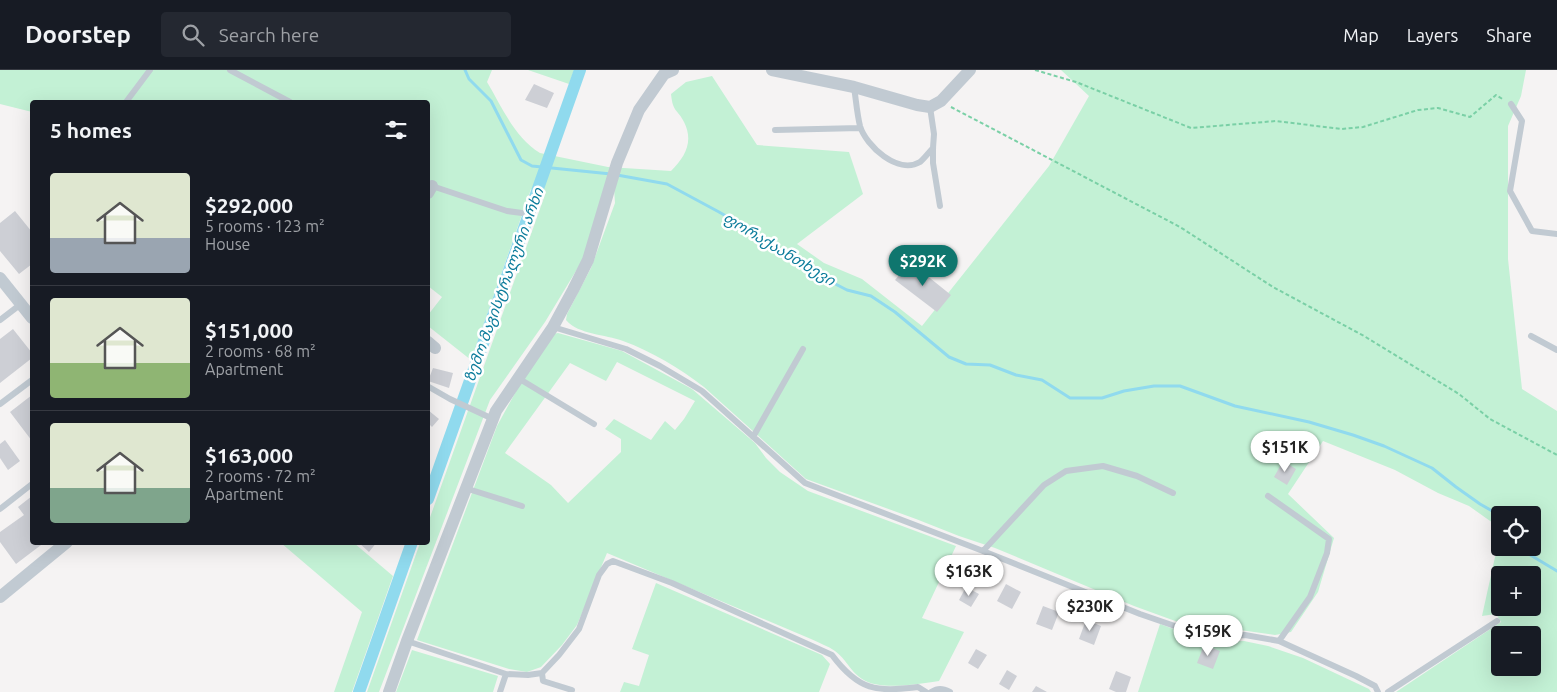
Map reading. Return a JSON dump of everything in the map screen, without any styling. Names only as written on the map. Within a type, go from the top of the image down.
[{"type":"street","points":[[389,692],[465,488],[488,417],[496,410],[553,327],[588,260],[617,163],[639,110],[664,74],[673,70]]},
{"type":"street","points":[[772,70],[854,87],[916,105],[936,104],[970,70]]},
{"type":"street","points":[[0,278],[30,315]]},
{"type":"street","points":[[0,597],[63,545]]},
{"type":"lane","points":[[128,100],[150,70]]},
{"type":"lane","points":[[230,70],[286,100]]},
{"type":"lane","points":[[854,87],[860,128],[871,144],[884,157],[902,166],[920,162],[933,148]]},
{"type":"lane","points":[[936,104],[933,148],[940,206]]},
{"type":"lane","points":[[1511,104],[1522,121],[1510,191],[1532,231],[1557,234]]},
{"type":"lane","points":[[775,130],[860,128]]},
{"type":"lane","points":[[430,189],[507,211],[522,213]]},
{"type":"lane","points":[[0,320],[21,304]]},
{"type":"lane","points":[[553,327],[626,350],[660,366],[702,391],[806,483],[1140,614],[1198,634],[1213,637],[1246,635],[1279,641],[1356,676],[1375,686],[1378,692]]},
{"type":"lane","points":[[1531,336],[1557,350]]},
{"type":"lane","points":[[753,437],[803,349]]},
{"type":"lane","points":[[517,378],[594,424]]},
{"type":"lane","points":[[0,404],[30,382]]},
{"type":"lane","points":[[430,388],[488,417]]},
{"type":"lane","points":[[983,551],[1044,485],[1066,471],[1103,466],[1137,476],[1173,493]]},
{"type":"lane","points":[[0,509],[30,486]]},
{"type":"lane","points":[[465,488],[522,506]]},
{"type":"lane","points":[[1268,496],[1329,539],[1326,553],[1310,597],[1279,641]]},
{"type":"lane","points":[[407,641],[506,674],[528,675],[542,673],[579,629],[599,575],[607,564],[613,561],[672,583],[832,655],[845,672],[866,687],[896,690],[918,687],[926,692]]},
{"type":"lane","points":[[1388,692],[1497,621]]},
{"type":"lane","points":[[542,673],[543,681],[572,690]]},
{"type":"lane","points":[[500,692],[506,674]]},
{"type":"lane","points":[[931,692],[943,688],[950,692]]},
{"type":"path","points":[[1035,70],[1076,82],[1191,128],[1276,121],[1341,129],[1363,127],[1418,110],[1438,108],[1470,117],[1496,95],[1511,104]]},
{"type":"path","points":[[936,104],[1180,227],[1273,287],[1364,336],[1459,394],[1490,419],[1557,455]]},
{"type":"green space","points":[[0,70],[492,70],[487,82],[516,130],[523,139],[540,153],[608,167],[671,171],[684,155],[688,136],[682,118],[674,108],[671,94],[686,82],[712,76],[757,145],[849,152],[863,194],[797,244],[824,263],[862,279],[922,326],[1049,166],[1089,96],[1061,70],[1526,70],[1521,96],[1508,126],[1508,259],[1522,389],[1557,411],[1557,692],[1396,692],[1491,629],[1491,676],[1541,676],[1541,626],[1495,626],[1501,622],[1497,616],[1541,616],[1541,566],[1493,566],[1496,556],[1541,556],[1541,506],[1491,506],[1491,522],[1469,506],[1438,493],[1395,470],[1323,441],[1288,494],[1334,538],[1318,592],[1291,632],[1275,635],[1240,630],[1216,633],[1200,630],[1134,606],[995,548],[806,479],[704,387],[685,373],[634,345],[578,329],[566,320],[567,314],[591,268],[615,203],[614,188],[582,261],[545,322],[490,400],[379,692],[367,692],[419,545],[430,545],[430,517],[546,192],[531,189],[471,360],[430,328],[430,312],[442,297],[430,288],[430,100],[30,100],[30,112],[0,104]]},
{"type":"green space","points":[[528,70],[574,70],[569,84]]},
{"type":"green space","points":[[558,333],[622,351],[692,389],[755,443],[780,472],[808,491],[956,546],[922,618],[964,632],[939,681],[899,686],[870,683],[858,676],[839,654],[826,646],[607,553],[577,625],[562,645],[541,667],[527,672],[509,669],[417,640],[497,426],[520,384],[553,334]],"holes":[[[617,362],[695,401],[675,430],[665,421],[651,440],[614,419],[605,429],[621,439],[621,452],[568,503],[551,485],[505,453],[570,363],[606,381]]]},
{"type":"green space","points":[[283,545],[356,545],[393,576],[352,692],[334,692],[362,612]]},
{"type":"green space","points":[[1491,575],[1491,615],[1482,616]]},
{"type":"green space","points":[[656,583],[822,655],[830,664],[819,692],[620,692],[624,682],[639,686],[649,655],[632,649]]},
{"type":"green space","points":[[1160,624],[1209,642],[1244,641],[1268,646],[1303,658],[1369,689],[1371,692],[1138,692]]},
{"type":"green space","points":[[412,650],[498,676],[493,692],[396,692]]},
{"type":"building","points":[[534,84],[554,93],[547,108],[525,100]]},
{"type":"building","points":[[15,211],[30,230],[30,266],[19,274],[0,251],[0,223]]},
{"type":"building","points":[[910,262],[951,295],[937,312],[895,280]]},
{"type":"building","points":[[13,329],[30,350],[30,360],[0,383],[0,339]]},
{"type":"building","points":[[433,368],[453,373],[449,388],[430,382]]},
{"type":"building","points":[[30,397],[30,438],[10,412]]},
{"type":"building","points":[[430,412],[439,419],[432,427],[430,425]]},
{"type":"building","points":[[5,440],[20,461],[8,470],[0,458],[0,444]]},
{"type":"building","points":[[1283,461],[1296,469],[1287,485],[1274,477]]},
{"type":"building","points":[[30,498],[30,545],[41,545],[16,564],[0,542],[0,532],[24,515],[18,507]]},
{"type":"building","points":[[361,545],[375,545],[369,552]]},
{"type":"building","points":[[1006,584],[1021,592],[1012,609],[997,601]]},
{"type":"building","points":[[966,587],[979,594],[971,607],[959,600]]},
{"type":"building","points":[[1043,606],[1059,612],[1052,630],[1036,624]]},
{"type":"building","points":[[1086,620],[1101,626],[1094,645],[1079,639]]},
{"type":"building","points":[[1204,645],[1220,651],[1213,669],[1197,663]]},
{"type":"building","points":[[976,649],[987,655],[978,669],[968,663]]},
{"type":"building","points":[[1007,670],[1017,676],[1009,690],[999,684]]},
{"type":"building","points":[[1116,671],[1131,677],[1126,692],[1116,692],[1109,689]]},
{"type":"building","points":[[1036,686],[1047,692],[1032,692]]},
{"type":"waterway","name":"ფორაქაანთხევი","points":[[465,70],[469,79],[491,101],[521,160],[532,166],[611,174]]},
{"type":"waterway","name":"ზემო მაგისტრალური არხი","points":[[430,493],[580,70]]},
{"type":"waterway","name":"ფორაქაანთხევი","points":[[617,175],[667,184],[719,212],[759,235],[816,274],[847,290],[871,296],[895,312],[949,357],[966,364],[990,365],[1016,375],[1042,380],[1070,398],[1102,398],[1124,391],[1154,386],[1180,386],[1235,406],[1309,422],[1384,446],[1432,468],[1491,510]]},
{"type":"waterway","name":"ზემო მაგისტრალური არხი","points":[[359,692],[411,545]]},
{"type":"waterway","name":"ფორაქაანთხევი","points":[[1532,556],[1557,571]]}]
